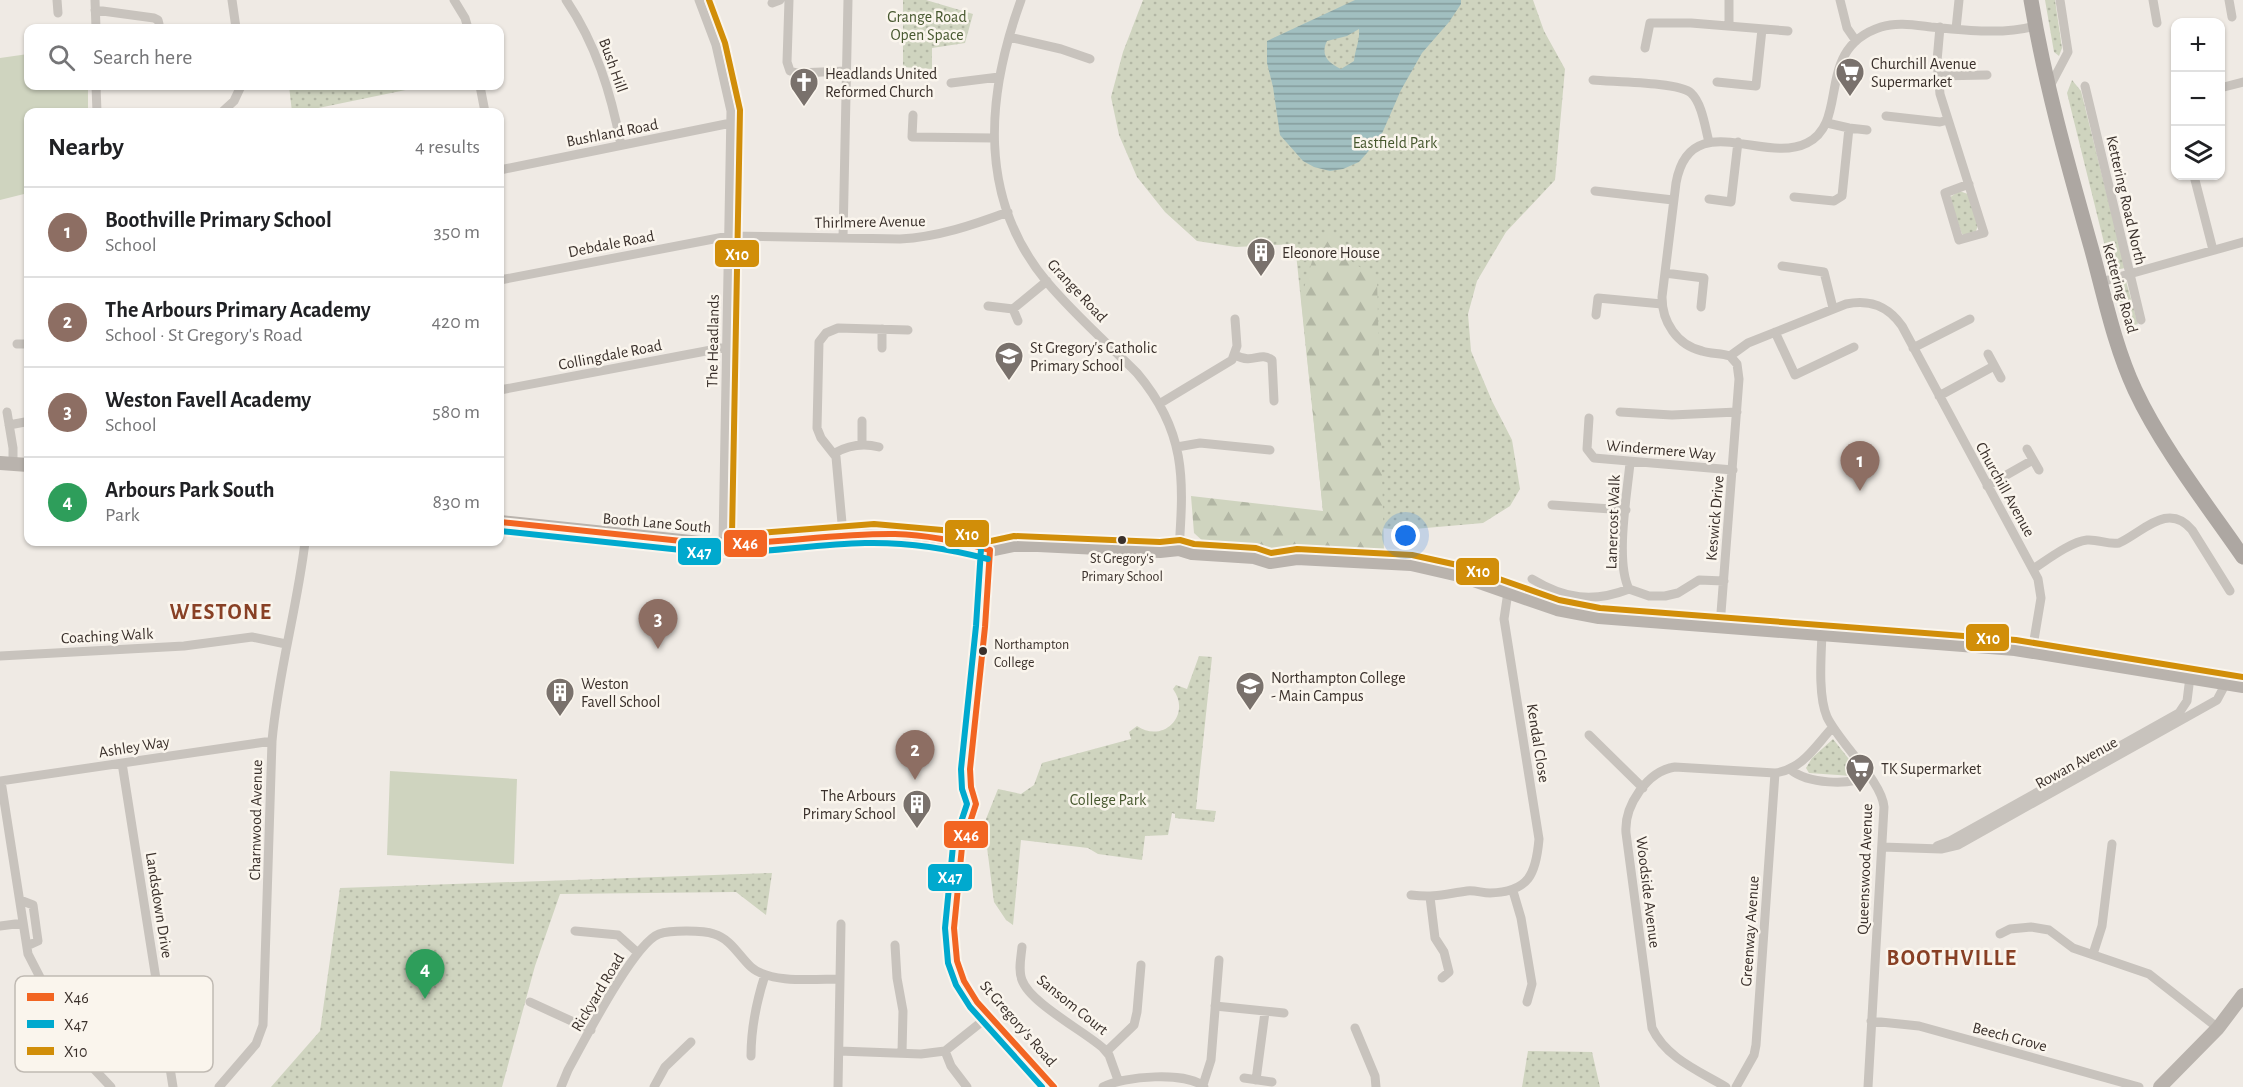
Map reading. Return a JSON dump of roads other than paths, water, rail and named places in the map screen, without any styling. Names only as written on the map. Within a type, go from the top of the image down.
[{"type":"main road","name":"Kettering Road","points":[[2031,0],[2042,62],[2127,371],[2144,409],[2243,557]]},
{"type":"street","points":[[57,0],[58,13]]},
{"type":"street","points":[[95,0],[96,24]]},
{"type":"street","points":[[232,0],[235,24]]},
{"type":"street","points":[[454,0],[467,24]]},
{"type":"street","name":"Bush Hill","points":[[566,0],[592,45],[602,68],[621,145]]},
{"type":"street","name":"The Headlands","points":[[699,0],[708,20],[722,70],[730,101],[731,123],[723,543]]},
{"type":"street","points":[[789,0],[787,62],[790,70],[797,73],[847,71]]},
{"type":"street","points":[[843,238],[848,0]]},
{"type":"street","name":"Grange Road","points":[[1021,0],[999,77],[993,138],[998,178],[1008,212],[1021,242],[1047,281],[1137,373],[1160,404],[1171,426],[1177,447],[1182,484],[1179,549]]},
{"type":"street","points":[[1729,26],[1730,0]]},
{"type":"street","points":[[1840,0],[1847,28],[1856,41]]},
{"type":"street","points":[[1956,28],[1959,0]]},
{"type":"street","points":[[2049,89],[2068,49],[2060,0]]},
{"type":"street","points":[[2153,0],[2157,23]]},
{"type":"street","points":[[2229,0],[2232,17]]},
{"type":"street","points":[[95,10],[154,18],[159,24]]},
{"type":"street","points":[[1645,48],[1650,23],[1788,31]]},
{"type":"street","points":[[1731,356],[1699,351],[1682,342],[1667,323],[1662,304],[1673,200],[1681,164],[1697,147],[1709,142],[1738,142],[1781,147],[1798,146],[1812,140],[1827,123],[1838,68],[1848,49],[1873,30],[1893,24],[2006,31],[2036,26]]},
{"type":"street","points":[[1940,27],[1938,76],[1940,94],[1969,184],[1984,232],[1959,240],[1945,193],[1969,184]]},
{"type":"street","points":[[1717,82],[1756,86],[1762,29]]},
{"type":"street","points":[[1009,37],[1061,49],[1090,59]]},
{"type":"street","points":[[2042,62],[2062,64]]},
{"type":"street","points":[[1938,76],[1987,75]]},
{"type":"street","points":[[951,83],[999,77]]},
{"type":"street","points":[[1593,80],[1673,86],[1686,90],[1695,99],[1709,142]]},
{"type":"street","points":[[2225,87],[2243,82]]},
{"type":"street","name":"Kettering Road North","points":[[2085,86],[2141,320]]},
{"type":"street","points":[[96,90],[97,108]]},
{"type":"street","points":[[226,108],[234,101],[240,90]]},
{"type":"street","points":[[481,90],[484,108]]},
{"type":"street","points":[[913,114],[912,136],[993,138]]},
{"type":"street","points":[[1886,116],[1940,122],[1948,120]]},
{"type":"street","name":"Bushland Road","points":[[504,169],[731,123]]},
{"type":"street","points":[[1827,123],[1867,130]]},
{"type":"street","points":[[1794,197],[1834,201],[1842,196],[1850,128]]},
{"type":"street","points":[[1709,199],[1731,202],[1738,142]]},
{"type":"street","points":[[2195,180],[2213,250]]},
{"type":"street","points":[[1595,191],[1673,200]]},
{"type":"street","name":"Thirlmere Avenue","points":[[729,236],[900,239],[927,236],[963,227],[1008,212]]},
{"type":"street","name":"Debdale Road","points":[[504,279],[729,236]]},
{"type":"street","points":[[2101,282],[2243,242]]},
{"type":"street","points":[[1782,266],[1824,272],[1833,308]]},
{"type":"street","points":[[1665,273],[1704,278],[1701,307]]},
{"type":"street","points":[[988,306],[1013,309],[1047,281]]},
{"type":"street","points":[[1596,315],[1598,298],[1662,304]]},
{"type":"street","name":"Churchill Avenue","points":[[1731,356],[1741,347],[1775,332],[1833,308],[1856,302],[1864,301],[1880,305],[1897,319],[2038,579],[2041,598],[2032,652]]},
{"type":"street","points":[[1013,309],[1018,321]]},
{"type":"street","points":[[1160,404],[1227,363],[1235,355],[1237,346],[1235,319]]},
{"type":"street","points":[[1913,348],[1970,319]]},
{"type":"street","points":[[882,329],[882,348]]},
{"type":"street","points":[[843,534],[835,453],[821,438],[817,428],[819,342],[831,330],[908,330]]},
{"type":"street","points":[[1775,332],[1795,375],[1854,346]]},
{"type":"street","points":[[17,344],[24,344]]},
{"type":"street","name":"Collingdale Road","points":[[504,389],[727,347]]},
{"type":"street","points":[[1988,354],[2001,378]]},
{"type":"street","points":[[1235,355],[1246,360],[1262,356],[1272,360],[1274,400]]},
{"type":"street","name":"Keswick Drive","points":[[1720,627],[1739,371],[1731,356]]},
{"type":"street","points":[[1939,396],[1994,366]]},
{"type":"street","points":[[7,412],[9,425],[7,464],[24,465]]},
{"type":"street","points":[[1620,412],[1672,415],[1737,412]]},
{"type":"street","name":"Windermere Way","points":[[1588,418],[1587,449],[1591,456],[1599,459],[1733,470]]},
{"type":"street","points":[[862,421],[862,444]]},
{"type":"street","points":[[9,425],[24,422]]},
{"type":"street","points":[[1177,447],[1200,442],[1270,450]]},
{"type":"street","points":[[835,453],[862,444],[879,447]]},
{"type":"street","points":[[2027,449],[2038,470]]},
{"type":"street","points":[[1987,486],[2033,460]]},
{"type":"street","name":"Lanercost Walk","points":[[1630,463],[1623,565],[1629,589],[1649,596],[1665,596],[1678,593],[1699,580],[1724,581]]},
{"type":"street","points":[[1552,505],[1626,510]]},
{"type":"street","points":[[2032,568],[2078,543],[2093,540],[2119,543],[2155,522],[2164,518],[2175,518],[2184,521],[2192,530],[2230,591]]},
{"type":"street","name":"Booth Lane South","points":[[504,522],[706,544],[736,544],[843,534],[907,534],[972,544],[990,550]]},
{"type":"street","points":[[990,550],[1014,545],[1160,551],[1179,549],[1192,553],[1254,557],[1270,562],[1297,558],[1404,564],[1459,575],[1538,603],[1578,614],[2032,652],[2243,686]]},
{"type":"street","name":"Charnwood Avenue","points":[[219,1087],[256,1044],[263,1025],[272,741],[277,694],[300,582],[304,546]]},
{"type":"street","name":"St Gregory's Road","points":[[990,550],[985,627],[970,769],[971,787],[976,804],[962,847],[954,940],[957,961],[970,992],[1054,1087]]},
{"type":"street","points":[[1532,579],[1568,596],[1604,597],[1629,589]]},
{"type":"street","name":"Kendal Close","points":[[1508,592],[1504,620],[1539,839],[1537,860],[1530,876],[1513,891]]},
{"type":"street","name":"Queenswood Avenue","points":[[1822,634],[1825,710],[1833,728],[1884,801],[1868,1087]]},
{"type":"street","name":"Coaching Walk","points":[[0,656],[184,646],[252,637],[286,644]]},
{"type":"street","name":"Rowan Avenue","points":[[1929,848],[1950,841],[2179,713],[2187,701],[2190,677]]},
{"type":"street","name":"Rowan Avenue","points":[[1882,847],[1941,849],[1958,845],[2217,700],[2226,683]]},
{"type":"street","points":[[1791,770],[1808,756],[1833,728]]},
{"type":"street","points":[[1589,735],[1643,788]]},
{"type":"street","name":"Ashley Way","points":[[0,781],[272,741]]},
{"type":"street","name":"Landsdown Drive","points":[[122,763],[156,976]]},
{"type":"street","name":"Woodside Avenue","points":[[1726,1087],[1674,1057],[1659,1041],[1650,1020],[1625,826],[1630,808],[1655,774],[1675,767],[1775,773],[1791,770],[1798,776],[1810,779],[1855,782],[1867,775]]},
{"type":"street","name":"Greenway Avenue","points":[[1736,1087],[1754,1055],[1756,1045],[1775,773]]},
{"type":"street","points":[[0,781],[27,946],[42,976]]},
{"type":"street","points":[[2093,954],[2102,926],[2112,844]]},
{"type":"street","points":[[1411,895],[1430,897],[1470,891],[1488,893],[1513,891],[1521,918],[1532,984],[1527,1002]]},
{"type":"street","points":[[1430,897],[1435,938],[1444,952],[1449,972],[1442,978]]},
{"type":"street","points":[[20,900],[33,905],[38,941],[27,946]]},
{"type":"street","points":[[0,927],[23,923]]},
{"type":"street","points":[[838,1087],[841,924]]},
{"type":"street","points":[[2000,934],[2010,929],[2043,928],[2073,948],[2149,974],[2218,1028]]},
{"type":"street","points":[[575,931],[618,935],[638,953]]},
{"type":"street","name":"Rickyard Road","points":[[561,1087],[568,1070],[638,953],[658,934],[690,931],[714,934],[729,942],[752,969],[765,975]]},
{"type":"street","points":[[895,945],[897,978],[903,1011],[903,1053]]},
{"type":"street","name":"Sansom Court","points":[[1022,947],[1021,975],[1029,991],[1107,1051],[1118,1080]]},
{"type":"street","points":[[1103,1087],[1118,1080],[1152,1077],[1195,1081],[1203,1086],[1210,1060],[1219,960]]},
{"type":"street","points":[[1107,1051],[1134,1025],[1141,965]]},
{"type":"street","points":[[751,1056],[754,1012],[765,975],[776,978],[840,979]]},
{"type":"street","points":[[2160,1087],[2218,1028],[2243,995]]},
{"type":"street","points":[[530,1002],[591,1030]]},
{"type":"street","points":[[1215,1006],[1284,1013]]},
{"type":"street","points":[[1256,1080],[1264,1012]]},
{"type":"street","points":[[839,1051],[903,1053],[945,1051],[989,1016]]},
{"type":"street","name":"Beech Grove","points":[[1871,1021],[1919,1026],[2139,1087]]},
{"type":"street","points":[[1355,1028],[1375,1076],[1376,1087]]},
{"type":"street","points":[[654,1087],[665,1067],[691,1042]]},
{"type":"street","points":[[945,1051],[951,1066],[967,1087]]},
{"type":"street","points":[[97,1072],[111,1087]]},
{"type":"street","name":"Landsdown Drive","points":[[171,1072],[173,1087]]},
{"type":"street","points":[[1244,1078],[1272,1082]]},
{"type":"water","points":[[1355,0],[1461,0],[1461,4],[1449,22],[1422,53],[1401,90],[1380,138],[1359,162],[1343,169],[1330,171],[1314,167],[1303,161],[1280,135],[1267,63],[1267,41]],"holes":[[[1359,29],[1354,61],[1341,69],[1332,64],[1326,58],[1324,50],[1327,41],[1347,36]]]},
{"type":"place","name":"Churchill Avenue Supermarket","points":[[1850,98]]},
{"type":"place","name":"Headlands United Reformed Church","points":[[804,108]]},
{"type":"place","name":"Eleonore House","points":[[1261,278]]},
{"type":"place","name":"St Gregory's Catholic Primary School","points":[[1009,382]]},
{"type":"place","name":"Boothville Primary School","points":[[1860,491]]},
{"type":"place","name":"St Gregory's Primary School","points":[[1122,540]]},
{"type":"place","name":"Weston Favell Academy","points":[[658,649]]},
{"type":"place","name":"Northampton College","points":[[983,651]]},
{"type":"place","name":"Northampton College - Main Campus","points":[[1250,712]]},
{"type":"place","name":"Weston Favell School","points":[[560,718]]},
{"type":"place","name":"The Arbours Primary Academy","points":[[915,780]]},
{"type":"place","name":"TK Supermarket","points":[[1860,794]]},
{"type":"place","name":"The Arbours Primary School","points":[[917,830]]},
{"type":"place","name":"Arbours Park South","points":[[425,999]]},
{"type":"district","name":"WESTONE","points":[[221,611]]},
{"type":"district","name":"BOOTHVILLE","points":[[1952,957]]},
{"type":"park label","name":"Grange Road Open Space","points":[[927,25]]},
{"type":"park label","name":"Eastfield Park","points":[[1395,142]]},
{"type":"park label","name":"College Park","points":[[1108,799]]}]
